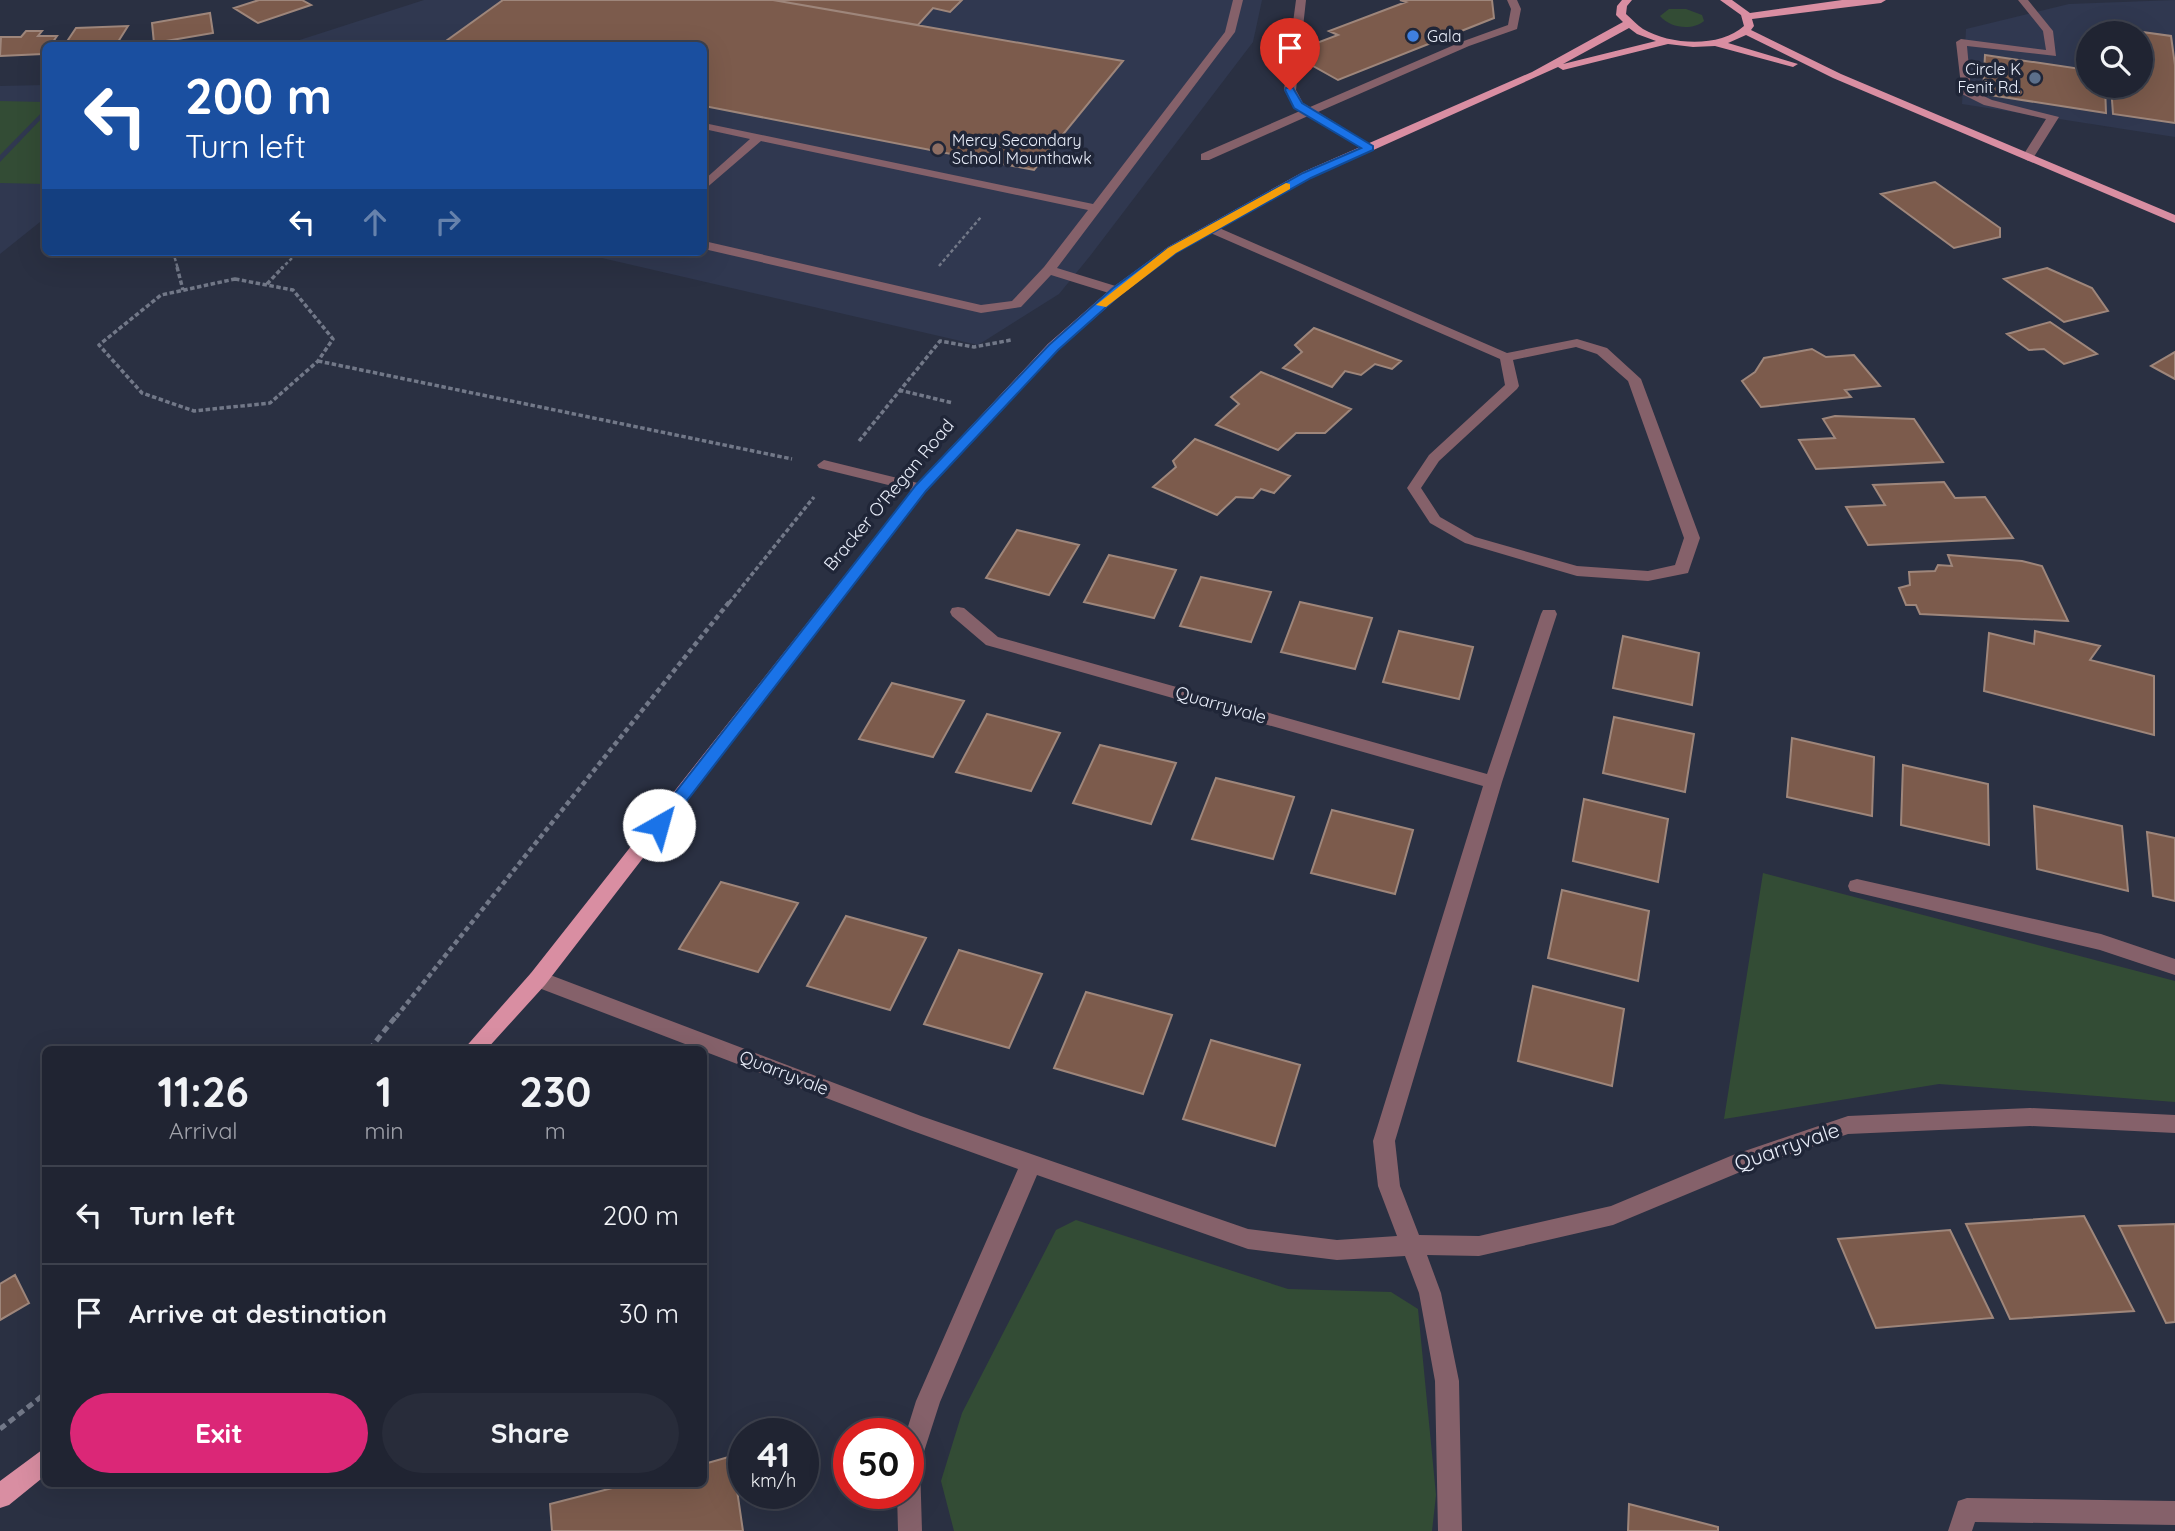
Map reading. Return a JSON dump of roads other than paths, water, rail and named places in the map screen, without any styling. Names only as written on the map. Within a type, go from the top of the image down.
[{"type":"main road","points":[[1621,2],[1621,15],[1628,24],[1643,34],[1693,45],[1718,44],[1747,32],[1750,24],[1748,16],[1725,0]]},
{"type":"main road","points":[[1834,0],[1881,0]]},
{"type":"main road","points":[[1748,16],[1857,1]]},
{"type":"main road","points":[[1536,74],[1628,24]]},
{"type":"main road","points":[[1747,32],[1837,76],[2175,219]]},
{"type":"main road","points":[[1536,74],[1666,41]]},
{"type":"main road","points":[[1718,44],[1837,76]]},
{"type":"main road","name":"Bracker O'Regan Road","points":[[476,1046],[538,979],[921,488],[1053,348],[1117,290],[1172,250],[1210,228],[1307,175],[1536,74]]},
{"type":"main road","points":[[0,1496],[42,1462]]},
{"type":"street","points":[[707,246],[981,309],[1016,304],[1049,270],[1230,32],[1238,0]]},
{"type":"street","points":[[1301,0],[1290,90],[1298,105],[1369,148]]},
{"type":"street","points":[[1205,157],[1465,44],[1513,27],[1516,9],[1512,0]]},
{"type":"street","points":[[2023,0],[2048,31],[2052,54],[1961,41],[1966,92],[1988,103],[2053,117],[2028,157]]},
{"type":"street","points":[[707,128],[1094,208]]},
{"type":"street","points":[[707,183],[759,137]]},
{"type":"street","points":[[1210,228],[1506,357],[1577,343],[1602,351],[1634,379],[1692,538],[1682,569],[1648,576],[1577,571],[1471,540],[1435,520],[1415,488],[1434,458],[1511,386],[1506,357]]},
{"type":"street","points":[[1049,270],[1117,290]]},
{"type":"street","points":[[830,467],[921,488]]},
{"type":"street","name":"Quarryvale","points":[[958,612],[992,641],[1493,782]]},
{"type":"street","points":[[1450,1531],[1447,1381],[1430,1293],[1389,1185],[1384,1141],[1493,782],[1549,614]]},
{"type":"street","points":[[1857,886],[2101,942],[2175,967]]},
{"type":"street","name":"Quarryvale","points":[[538,979],[904,1119],[1248,1239],[1337,1250],[1412,1245],[1479,1246],[1613,1215],[1740,1162],[1848,1125],[2030,1117],[2175,1124]]},
{"type":"street","points":[[923,1418],[1031,1164]]},
{"type":"street","points":[[909,1509],[910,1531]]},
{"type":"street","points":[[1960,1531],[1967,1510],[2175,1513]]},
{"type":"place","name":"Gala","points":[[1413,36]]},
{"type":"place","name":"Circle K Fenit Rd.","points":[[2035,78]]},
{"type":"place","name":"Mercy Secondary School Mounthawk","points":[[938,149]]}]
